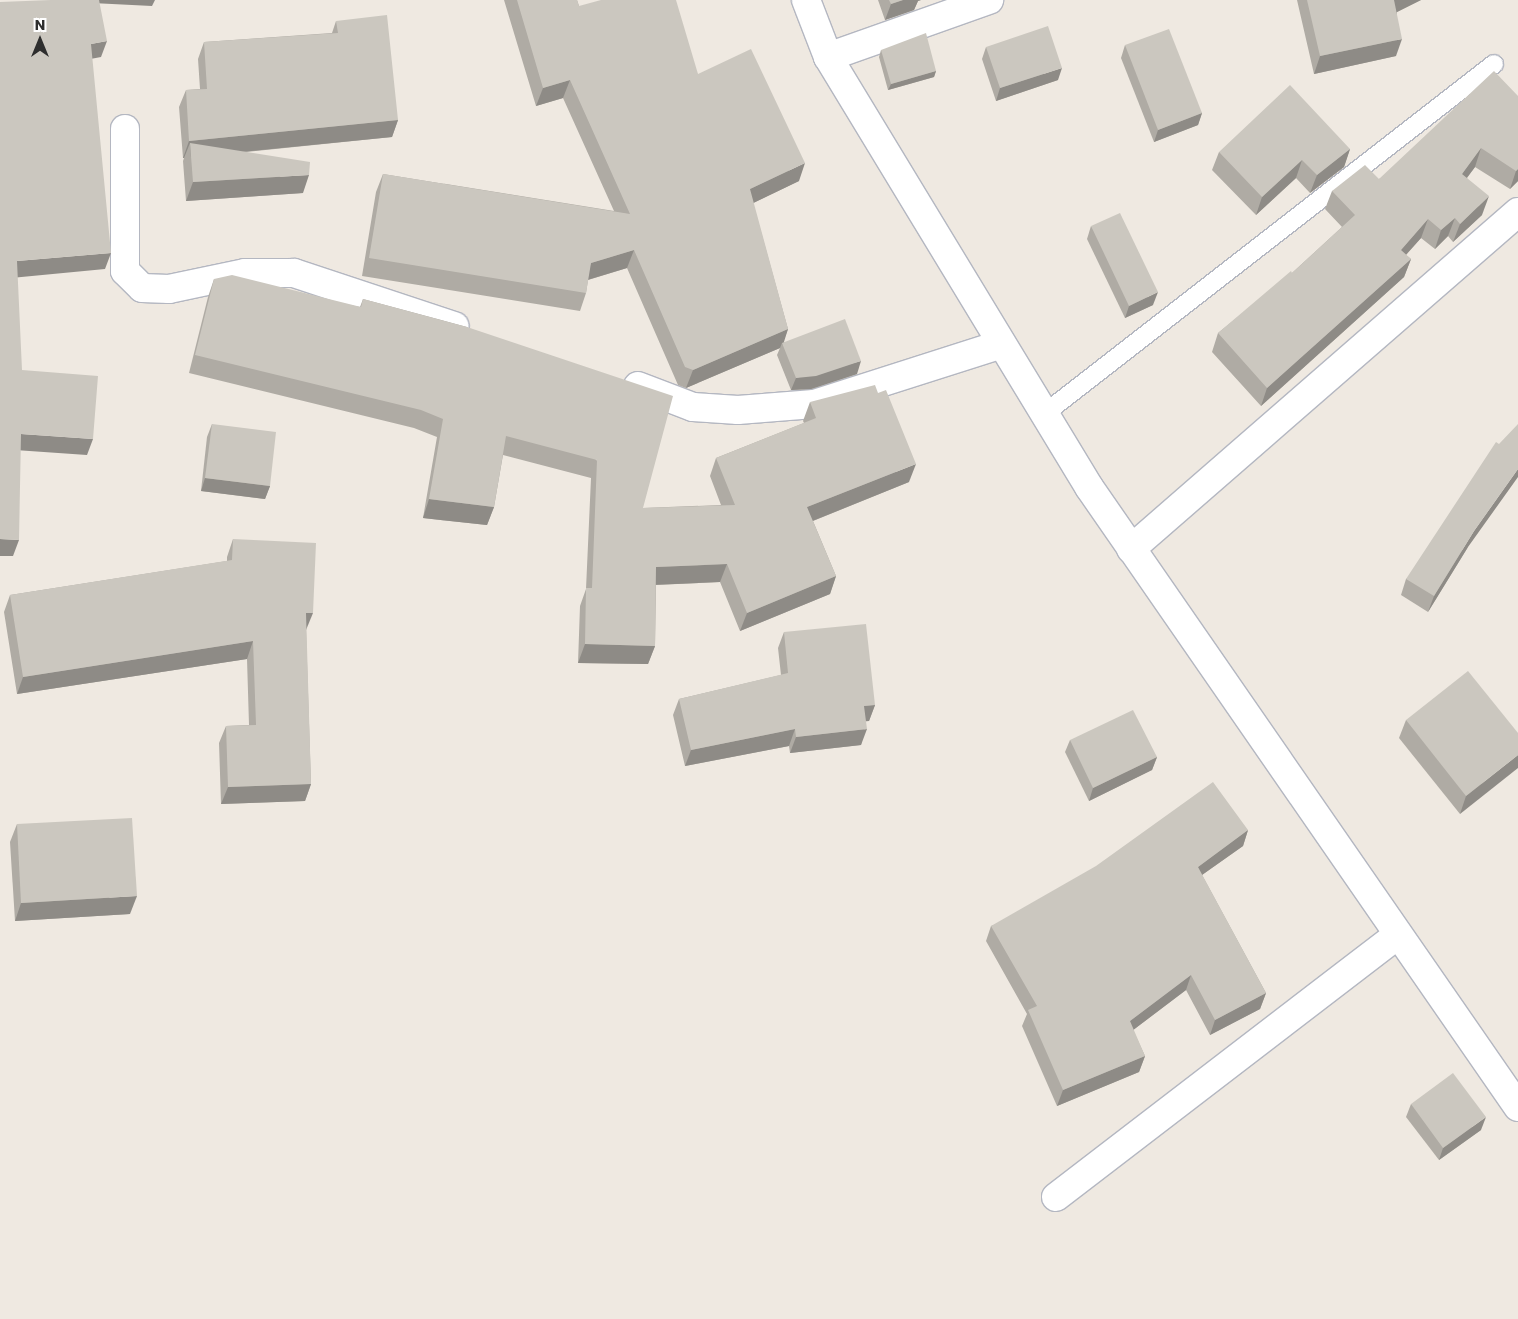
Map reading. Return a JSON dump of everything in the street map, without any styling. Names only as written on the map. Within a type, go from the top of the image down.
[{"type":"street","points":[[806,0],[828,57],[1044,414],[1130,550],[1518,1107]]},
{"type":"street","points":[[828,57],[989,0]]},
{"type":"street","points":[[125,129],[125,271],[142,288],[169,289],[245,273],[294,273],[483,335]]},
{"type":"street","points":[[1130,550],[1518,212]]},
{"type":"street","points":[[616,379],[693,407],[738,410],[814,404],[1002,344]]},
{"type":"street","points":[[1056,1197],[1397,935]]},
{"type":"lane","points":[[1044,414],[1494,64]]},
{"type":"building","points":[[99,0],[107,41],[91,44],[111,253],[17,261],[22,370],[98,376],[93,439],[21,434],[19,540],[0,539],[0,2]]},
{"type":"building","points":[[517,0],[577,0],[579,6],[601,0],[676,0],[698,74],[751,49],[805,163],[750,189],[788,329],[693,370],[685,367],[634,250],[591,263],[586,293],[369,258],[383,174],[630,214],[570,80],[543,88]]},
{"type":"building","points":[[889,0],[903,0],[891,4]]},
{"type":"building","points":[[1307,0],[1394,0],[1402,39],[1320,56]]},
{"type":"building","points":[[387,15],[398,120],[189,141],[186,90],[207,89],[204,42],[338,33],[336,21]]},
{"type":"building","points":[[1048,26],[1062,68],[1000,88],[986,47]]},
{"type":"building","points":[[1169,29],[1202,113],[1158,130],[1125,45]]},
{"type":"building","points":[[926,33],[936,71],[891,84],[881,50]]},
{"type":"building","points":[[1494,71],[1518,96],[1518,169],[1516,171],[1481,148],[1462,174],[1489,196],[1460,224],[1455,218],[1441,230],[1428,219],[1401,250],[1411,259],[1267,388],[1218,333],[1291,271],[1292,273],[1355,215],[1332,191],[1365,165],[1379,179]]},
{"type":"building","points":[[1290,85],[1350,149],[1317,175],[1302,160],[1262,197],[1219,152]]},
{"type":"building","points":[[190,143],[310,162],[309,175],[193,182]]},
{"type":"building","points":[[1120,213],[1158,292],[1129,306],[1091,226]]},
{"type":"building","points":[[232,275],[361,307],[363,299],[467,327],[673,396],[643,508],[735,505],[716,458],[816,418],[810,402],[875,385],[878,393],[886,390],[916,464],[807,507],[836,576],[747,613],[727,564],[656,567],[655,646],[585,644],[586,588],[592,588],[597,460],[506,436],[494,507],[429,499],[443,419],[421,410],[195,355],[214,279]]},
{"type":"building","points":[[845,319],[861,361],[816,376],[796,378],[782,343]]},
{"type":"building","points":[[212,424],[276,432],[270,486],[205,478]]},
{"type":"building","points":[[1518,424],[1518,469],[1474,531],[1434,596],[1406,579],[1496,442],[1499,444]]},
{"type":"building","points":[[233,539],[316,543],[313,613],[306,613],[311,784],[228,787],[226,726],[256,725],[253,641],[23,677],[10,595],[232,560]]},
{"type":"building","points":[[866,624],[875,705],[864,706],[867,729],[796,737],[795,729],[691,750],[679,699],[788,673],[784,632]]},
{"type":"building","points":[[1468,671],[1518,733],[1518,755],[1466,796],[1406,720]]},
{"type":"building","points":[[1133,710],[1157,757],[1093,788],[1070,740]]},
{"type":"building","points":[[1213,782],[1248,830],[1198,867],[1266,993],[1215,1020],[1191,975],[1130,1021],[1145,1056],[1063,1090],[1028,1010],[1037,1006],[991,926],[1096,866]]},
{"type":"building","points":[[132,818],[137,896],[21,903],[17,824]]},
{"type":"building","points":[[1453,1073],[1486,1117],[1443,1148],[1411,1104]]}]
